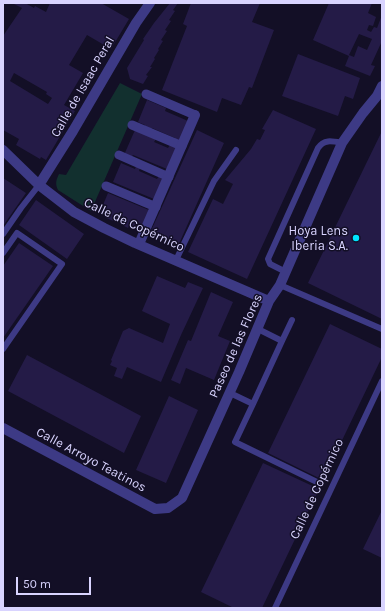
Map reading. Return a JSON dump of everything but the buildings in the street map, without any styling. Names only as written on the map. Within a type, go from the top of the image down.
[{"type":"street","name":"Calle de Isaac Peral","points":[[39,185],[150,3]]},
{"type":"street","name":"Paseo de las Flores","points":[[168,508],[182,498],[230,393],[269,300],[280,285],[342,143],[363,113],[380,93]]},
{"type":"street","points":[[139,244],[196,115],[146,94]]},
{"type":"street","points":[[132,125],[182,146]]},
{"type":"street","name":"Calle de Copérnico","points":[[3,150],[39,185],[74,212],[139,244],[269,300]]},
{"type":"street","points":[[119,155],[169,177]]},
{"type":"street","points":[[106,186],[156,207]]},
{"type":"street","name":"Calle Arroyo Teatinos","points":[[3,428],[155,509],[168,508]]},
{"type":"lane","points":[[286,272],[270,264],[268,260],[318,148],[325,142],[334,141],[342,143]]},
{"type":"lane","points":[[176,260],[214,181],[236,150]]},
{"type":"lane","points":[[3,234],[39,185]]},
{"type":"lane","points":[[3,253],[17,233],[62,264],[3,349]]},
{"type":"lane","points":[[280,285],[382,329]]},
{"type":"lane","points":[[292,320],[235,442],[321,484]]},
{"type":"lane","points":[[258,329],[282,341]]},
{"type":"lane","name":"Calle de Copérnico","points":[[275,608],[382,381]]},
{"type":"lane","points":[[230,393],[253,404]]},
{"type":"green space","points":[[120,83],[142,94],[91,211],[58,190],[56,186],[57,180],[59,174],[66,175]]},
{"type":"place","name":"Hoya Lens Iberia S.A.","points":[[356,238]]}]
